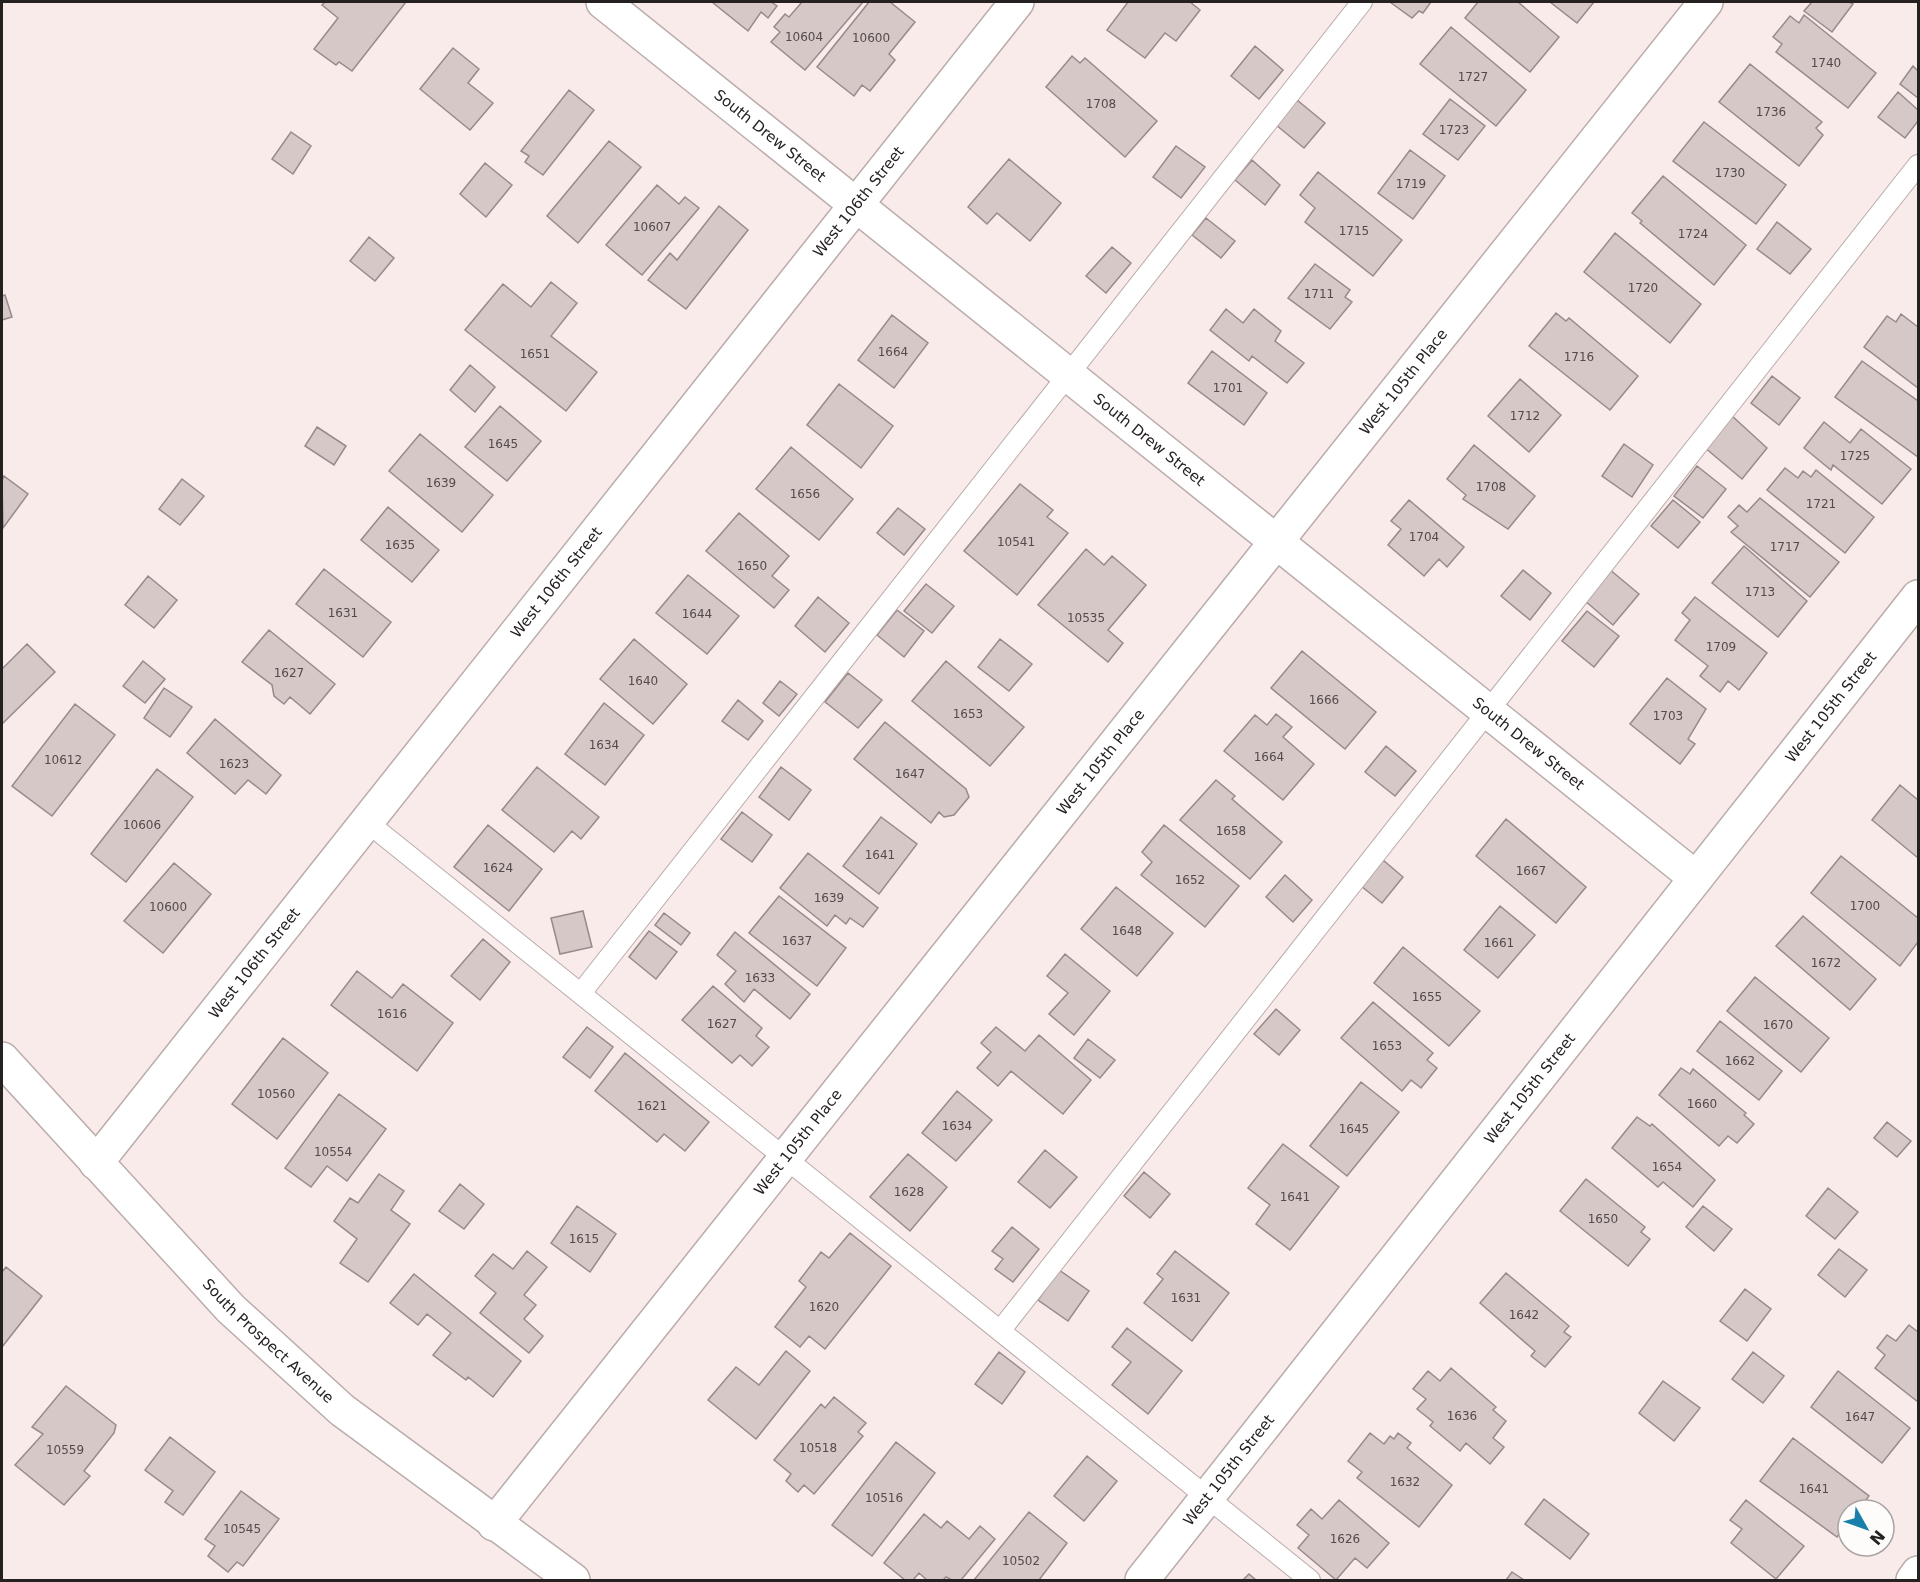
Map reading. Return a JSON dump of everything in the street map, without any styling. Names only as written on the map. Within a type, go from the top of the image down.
[{"type":"street","name":"South Drew Street","points":[[603,2],[1695,878]]},
{"type":"street","name":"West 106th Street","points":[[96,1163],[1017,2]]},
{"type":"street","name":"West 105th Place","points":[[494,1524],[1706,2]]},
{"type":"street","name":"West 105th Street","points":[[1142,1581],[1918,597]]},
{"type":"street","name":"South Prospect Avenue","points":[[2,1059],[231,1309],[333,1402],[573,1581]]},
{"type":"street","points":[[1913,1581],[1918,1573]]},
{"type":"lane","points":[[580,993],[1362,2]]},
{"type":"lane","points":[[1000,1331],[1918,165]]},
{"type":"lane","points":[[367,822],[1310,1581]]},
{"type":"building","points":[[325,2],[406,2],[352,71],[339,62],[336,65],[314,49],[338,18],[322,5]]},
{"type":"building","points":[[712,2],[771,2],[777,6],[768,18],[761,12],[748,31]]},
{"type":"building","points":[[802,2],[863,2],[805,70],[771,42],[780,32],[774,27],[785,14],[789,17]]},
{"type":"building","points":[[869,2],[890,2],[915,22],[889,54],[895,60],[870,91],[862,85],[854,96],[817,67]]},
{"type":"building","points":[[1128,2],[1190,2],[1200,10],[1176,41],[1165,33],[1145,58],[1107,30]]},
{"type":"building","points":[[1390,2],[1431,2],[1423,13],[1419,11],[1412,18]]},
{"type":"building","points":[[1478,2],[1518,2],[1559,37],[1530,72],[1465,18]]},
{"type":"building","points":[[1550,2],[1594,2],[1577,23]]},
{"type":"building","points":[[1812,2],[1849,2],[1853,4],[1832,32],[1804,11]]},
{"type":"building","points":[[1804,15],[1876,73],[1848,108],[1776,52],[1782,44],[1773,37],[1790,16],[1799,23]]},
{"type":"building","points":[[1451,27],[1526,90],[1496,126],[1420,64]]},
{"type":"building","points":[[1255,46],[1283,70],[1259,99],[1231,76]]},
{"type":"building","points":[[453,48],[479,69],[468,83],[493,103],[470,130],[420,89]]},
{"type":"building","points":[[1072,56],[1080,63],[1085,58],[1157,121],[1125,157],[1046,87]]},
{"type":"building","points":[[1750,64],[1822,122],[1816,128],[1823,135],[1799,166],[1719,102]]},
{"type":"building","points":[[1913,66],[1918,71],[1918,98],[1900,84]]},
{"type":"building","points":[[569,90],[594,110],[543,175],[525,162],[529,156],[521,151]]},
{"type":"building","points":[[1898,92],[1918,110],[1918,121],[1905,138],[1878,117]]},
{"type":"building","points":[[1450,99],[1485,126],[1458,160],[1423,134]]},
{"type":"building","points":[[1297,100],[1325,123],[1304,148],[1276,125]]},
{"type":"building","points":[[1704,122],[1786,185],[1756,224],[1673,161]]},
{"type":"building","points":[[291,132],[311,146],[293,174],[272,159]]},
{"type":"building","points":[[609,141],[641,167],[578,243],[547,216]]},
{"type":"building","points":[[1176,146],[1205,167],[1181,198],[1153,177]]},
{"type":"building","points":[[1410,150],[1445,176],[1413,219],[1378,193]]},
{"type":"building","points":[[1009,159],[1061,203],[1030,241],[997,213],[987,224],[968,207]]},
{"type":"building","points":[[1252,160],[1280,185],[1265,205],[1235,180]]},
{"type":"building","points":[[485,163],[512,185],[486,217],[460,194]]},
{"type":"building","points":[[1318,172],[1402,240],[1373,276],[1305,222],[1315,208],[1300,195]]},
{"type":"building","points":[[1663,176],[1746,245],[1714,285],[1640,223],[1642,221],[1632,213]]},
{"type":"building","points":[[657,185],[679,204],[685,197],[699,208],[642,275],[606,245]]},
{"type":"building","points":[[719,206],[748,230],[686,309],[648,280],[670,253],[677,260]]},
{"type":"building","points":[[1206,218],[1235,241],[1221,258],[1192,235]]},
{"type":"building","points":[[1777,222],[1811,249],[1790,274],[1757,249]]},
{"type":"building","points":[[1615,233],[1701,304],[1670,343],[1584,272]]},
{"type":"building","points":[[369,237],[394,258],[375,281],[350,261]]},
{"type":"building","points":[[1112,247],[1131,263],[1106,293],[1086,276]]},
{"type":"building","points":[[1315,264],[1350,290],[1345,297],[1352,302],[1330,329],[1288,298]]},
{"type":"building","points":[[551,282],[577,303],[551,336],[597,372],[566,411],[465,330],[503,284],[531,307]]},
{"type":"building","points":[[5,295],[12,317],[2,320],[2,296]]},
{"type":"building","points":[[1226,309],[1243,323],[1254,309],[1281,331],[1275,341],[1304,363],[1287,383],[1252,356],[1249,361],[1210,330]]},
{"type":"building","points":[[1556,313],[1566,321],[1569,318],[1638,376],[1610,410],[1529,346]]},
{"type":"building","points":[[1901,314],[1918,327],[1918,388],[1864,347],[1887,316],[1896,322]]},
{"type":"building","points":[[892,315],[928,343],[894,388],[858,360]]},
{"type":"building","points":[[1212,351],[1267,393],[1244,425],[1188,383]]},
{"type":"building","points":[[1862,361],[1918,401],[1918,457],[1835,397]]},
{"type":"building","points":[[470,365],[495,387],[475,412],[450,390]]},
{"type":"building","points":[[1772,376],[1800,398],[1779,425],[1751,403]]},
{"type":"building","points":[[1520,379],[1561,415],[1529,452],[1488,416]]},
{"type":"building","points":[[839,384],[893,426],[861,468],[807,425]]},
{"type":"building","points":[[500,406],[541,441],[507,481],[465,447]]},
{"type":"building","points":[[1731,415],[1767,448],[1742,479],[1704,447]]},
{"type":"building","points":[[1824,422],[1850,443],[1861,429],[1911,469],[1882,504],[1833,465],[1831,470],[1804,448]]},
{"type":"building","points":[[317,427],[346,446],[334,465],[305,446]]},
{"type":"building","points":[[420,434],[493,495],[462,532],[389,471]]},
{"type":"building","points":[[1624,444],[1653,465],[1632,497],[1602,476]]},
{"type":"building","points":[[1474,445],[1535,496],[1508,529],[1463,499],[1466,495],[1447,479]]},
{"type":"building","points":[[791,447],[853,499],[819,540],[756,489]]},
{"type":"building","points":[[1697,466],[1726,489],[1703,518],[1674,496]]},
{"type":"building","points":[[1785,468],[1798,478],[1803,471],[1811,477],[1816,470],[1874,517],[1845,553],[1767,490]]},
{"type":"building","points":[[4,476],[28,494],[3,528],[2,480]]},
{"type":"building","points":[[182,479],[204,496],[180,525],[159,509]]},
{"type":"building","points":[[1020,484],[1053,510],[1047,517],[1068,533],[1017,595],[964,551]]},
{"type":"building","points":[[1760,498],[1839,562],[1810,597],[1731,532],[1738,526],[1728,517],[1739,505],[1747,512]]},
{"type":"building","points":[[1409,500],[1464,547],[1447,567],[1439,559],[1424,576],[1388,545],[1401,529],[1391,521]]},
{"type":"building","points":[[1673,500],[1700,522],[1678,548],[1651,526]]},
{"type":"building","points":[[388,507],[439,550],[412,582],[361,540]]},
{"type":"building","points":[[898,508],[925,529],[904,555],[877,533]]},
{"type":"building","points":[[739,513],[789,556],[772,576],[789,590],[774,608],[706,551]]},
{"type":"building","points":[[1744,546],[1807,601],[1778,637],[1712,583]]},
{"type":"building","points":[[1086,549],[1104,565],[1112,556],[1146,585],[1108,630],[1123,643],[1108,662],[1038,605]]},
{"type":"building","points":[[324,569],[391,622],[363,657],[296,604]]},
{"type":"building","points":[[1609,569],[1639,594],[1613,625],[1584,600]]},
{"type":"building","points":[[1523,570],[1551,593],[1530,620],[1501,596]]},
{"type":"building","points":[[688,575],[739,616],[707,654],[656,613]]},
{"type":"building","points":[[148,576],[177,600],[154,628],[125,605]]},
{"type":"building","points":[[926,584],[954,606],[932,633],[904,611]]},
{"type":"building","points":[[818,597],[849,623],[825,652],[795,626]]},
{"type":"building","points":[[1695,597],[1767,653],[1739,690],[1728,681],[1720,692],[1700,676],[1708,666],[1675,640],[1690,620],[1682,613]]},
{"type":"building","points":[[897,610],[924,631],[904,657],[877,635]]},
{"type":"building","points":[[1587,611],[1619,636],[1594,667],[1562,641]]},
{"type":"building","points":[[269,630],[335,684],[310,714],[290,697],[284,704],[274,696],[272,685],[242,662]]},
{"type":"building","points":[[634,639],[687,684],[653,724],[600,679]]},
{"type":"building","points":[[1000,639],[1032,664],[1009,691],[978,667]]},
{"type":"building","points":[[27,644],[55,672],[2,724],[2,669]]},
{"type":"building","points":[[1302,651],[1376,712],[1345,749],[1271,688]]},
{"type":"building","points":[[143,661],[165,679],[145,703],[123,686]]},
{"type":"building","points":[[946,661],[1024,727],[990,766],[912,701]]},
{"type":"building","points":[[848,673],[882,700],[858,728],[825,702]]},
{"type":"building","points":[[1667,678],[1706,709],[1688,739],[1695,744],[1680,764],[1630,724]]},
{"type":"building","points":[[780,681],[797,694],[779,716],[763,703]]},
{"type":"building","points":[[164,688],[192,707],[170,737],[144,718]]},
{"type":"building","points":[[738,700],[763,721],[748,740],[722,721]]},
{"type":"building","points":[[604,703],[644,735],[605,785],[565,754]]},
{"type":"building","points":[[75,704],[115,735],[52,816],[12,786]]},
{"type":"building","points":[[1276,714],[1292,727],[1283,737],[1314,764],[1283,800],[1224,751],[1255,715],[1267,725]]},
{"type":"building","points":[[215,719],[281,775],[266,794],[248,780],[235,794],[187,753]]},
{"type":"building","points":[[885,722],[966,789],[969,797],[954,815],[944,817],[939,812],[931,823],[854,759]]},
{"type":"building","points":[[1386,746],[1416,771],[1395,796],[1365,772]]},
{"type":"building","points":[[537,767],[599,817],[581,839],[572,831],[554,852],[502,810]]},
{"type":"building","points":[[781,767],[811,790],[789,820],[759,797]]},
{"type":"building","points":[[157,769],[193,797],[126,882],[91,854]]},
{"type":"building","points":[[1216,780],[1235,796],[1232,799],[1282,842],[1250,879],[1180,820]]},
{"type":"building","points":[[1900,785],[1918,800],[1918,858],[1872,820]]},
{"type":"building","points":[[742,812],[772,835],[752,862],[721,839]]},
{"type":"building","points":[[881,817],[917,844],[879,894],[843,866]]},
{"type":"building","points":[[1506,819],[1586,887],[1556,923],[1476,856]]},
{"type":"building","points":[[488,825],[542,869],[509,911],[454,867]]},
{"type":"building","points":[[1164,825],[1239,886],[1205,927],[1141,875],[1152,862],[1142,852]]},
{"type":"building","points":[[808,853],[878,908],[863,927],[850,918],[846,924],[835,915],[827,926],[780,888]]},
{"type":"building","points":[[1841,856],[1918,918],[1918,942],[1900,966],[1811,893]]},
{"type":"building","points":[[1383,860],[1403,877],[1382,903],[1361,886]]},
{"type":"building","points":[[174,863],[211,894],[163,953],[124,921]]},
{"type":"building","points":[[1285,875],[1312,900],[1293,922],[1266,897]]},
{"type":"building","points":[[1116,887],[1173,933],[1137,976],[1081,929]]},
{"type":"building","points":[[779,896],[846,948],[817,986],[749,933]]},
{"type":"building","points":[[1500,906],[1535,935],[1498,978],[1464,950]]},
{"type":"building","points":[[583,911],[592,947],[560,954],[551,918]]},
{"type":"building","points":[[664,913],[690,933],[681,945],[655,925]]},
{"type":"building","points":[[1803,916],[1876,979],[1850,1010],[1776,946]]},
{"type":"building","points":[[649,931],[677,952],[656,979],[629,957]]},
{"type":"building","points":[[735,932],[810,994],[790,1019],[754,989],[744,1002],[725,984],[736,971],[717,955]]},
{"type":"building","points":[[483,939],[510,962],[480,1000],[451,976]]},
{"type":"building","points":[[1403,947],[1480,1011],[1449,1046],[1374,983]]},
{"type":"building","points":[[1065,954],[1110,991],[1074,1035],[1049,1014],[1068,993],[1047,976]]},
{"type":"building","points":[[357,971],[392,998],[403,984],[453,1023],[417,1071],[331,1005]]},
{"type":"building","points":[[1755,977],[1829,1038],[1801,1072],[1727,1011]]},
{"type":"building","points":[[713,986],[762,1028],[756,1036],[769,1047],[752,1066],[740,1055],[732,1063],[682,1020]]},
{"type":"building","points":[[1373,1002],[1433,1053],[1427,1060],[1437,1068],[1421,1088],[1411,1080],[1402,1091],[1341,1038]]},
{"type":"building","points":[[1276,1009],[1300,1030],[1279,1055],[1254,1034]]},
{"type":"building","points":[[1720,1021],[1782,1071],[1759,1100],[1697,1051]]},
{"type":"building","points":[[587,1027],[613,1047],[590,1078],[563,1057]]},
{"type":"building","points":[[996,1027],[1025,1051],[1039,1035],[1091,1080],[1063,1114],[1011,1071],[998,1086],[977,1068],[991,1052],[981,1043]]},
{"type":"building","points":[[283,1038],[328,1073],[277,1139],[232,1104]]},
{"type":"building","points":[[1088,1039],[1115,1060],[1100,1078],[1074,1058]]},
{"type":"building","points":[[625,1053],[709,1122],[685,1151],[664,1134],[657,1142],[595,1091]]},
{"type":"building","points":[[1681,1068],[1690,1074],[1693,1069],[1746,1113],[1744,1115],[1754,1124],[1737,1143],[1728,1136],[1719,1146],[1659,1095]]},
{"type":"building","points":[[1361,1082],[1399,1112],[1347,1176],[1310,1146]]},
{"type":"building","points":[[957,1091],[992,1120],[956,1161],[922,1133]]},
{"type":"building","points":[[339,1094],[386,1129],[347,1181],[327,1166],[311,1187],[285,1168]]},
{"type":"building","points":[[1637,1117],[1650,1126],[1652,1124],[1715,1180],[1693,1207],[1663,1182],[1658,1187],[1612,1148]]},
{"type":"building","points":[[1887,1122],[1911,1141],[1897,1157],[1874,1138]]},
{"type":"building","points":[[1283,1144],[1339,1187],[1290,1250],[1256,1224],[1270,1205],[1248,1188]]},
{"type":"building","points":[[1045,1150],[1077,1177],[1050,1208],[1018,1182]]},
{"type":"building","points":[[908,1154],[947,1187],[910,1231],[870,1197]]},
{"type":"building","points":[[1144,1172],[1170,1194],[1150,1218],[1124,1196]]},
{"type":"building","points":[[379,1174],[404,1191],[391,1210],[410,1224],[368,1282],[340,1263],[357,1239],[334,1221],[350,1198],[358,1203]]},
{"type":"building","points":[[1586,1179],[1645,1227],[1641,1232],[1650,1239],[1628,1266],[1560,1211]]},
{"type":"building","points":[[460,1184],[484,1204],[464,1229],[439,1211]]},
{"type":"building","points":[[1828,1188],[1858,1212],[1835,1239],[1806,1216]]},
{"type":"building","points":[[577,1206],[616,1234],[590,1272],[551,1243]]},
{"type":"building","points":[[1703,1206],[1732,1229],[1714,1251],[1686,1227]]},
{"type":"building","points":[[1012,1227],[1039,1249],[1013,1282],[995,1269],[1003,1259],[992,1251]]},
{"type":"building","points":[[850,1233],[891,1266],[825,1349],[809,1336],[800,1347],[775,1327],[806,1287],[799,1281],[821,1252],[829,1258]]},
{"type":"building","points":[[1839,1249],[1867,1270],[1845,1297],[1818,1275]]},
{"type":"building","points":[[527,1251],[547,1267],[524,1295],[536,1305],[524,1319],[543,1336],[529,1353],[480,1313],[496,1293],[475,1276],[493,1254],[513,1269]]},
{"type":"building","points":[[1175,1251],[1229,1293],[1192,1341],[1144,1303],[1163,1279],[1157,1274]]},
{"type":"building","points":[[6,1267],[42,1296],[2,1347],[2,1272]]},
{"type":"building","points":[[1059,1270],[1089,1291],[1068,1321],[1038,1300]]},
{"type":"building","points":[[1506,1273],[1569,1326],[1564,1332],[1571,1337],[1545,1367],[1531,1356],[1535,1351],[1480,1303]]},
{"type":"building","points":[[414,1274],[521,1361],[493,1397],[468,1377],[466,1380],[433,1355],[451,1333],[427,1314],[418,1325],[390,1303]]},
{"type":"building","points":[[1745,1289],[1771,1309],[1747,1341],[1720,1321]]},
{"type":"building","points":[[1909,1325],[1918,1332],[1918,1402],[1875,1368],[1885,1355],[1877,1348],[1887,1335],[1896,1341]]},
{"type":"building","points":[[1127,1328],[1182,1371],[1148,1414],[1112,1385],[1131,1362],[1112,1347]]},
{"type":"building","points":[[786,1351],[810,1371],[756,1439],[708,1400],[736,1367],[759,1385]]},
{"type":"building","points":[[999,1352],[1025,1372],[1002,1404],[975,1384]]},
{"type":"building","points":[[1753,1352],[1784,1376],[1763,1403],[1732,1379]]},
{"type":"building","points":[[1451,1368],[1496,1407],[1493,1410],[1506,1421],[1493,1438],[1504,1447],[1490,1464],[1466,1443],[1460,1451],[1430,1426],[1433,1422],[1417,1409],[1426,1399],[1413,1389],[1428,1371],[1440,1381]]},
{"type":"building","points":[[1838,1371],[1910,1428],[1882,1463],[1811,1407]]},
{"type":"building","points":[[1663,1381],[1700,1408],[1674,1441],[1639,1413]]},
{"type":"building","points":[[66,1386],[116,1425],[114,1433],[84,1471],[90,1476],[64,1505],[15,1465],[43,1434],[32,1427]]},
{"type":"building","points":[[834,1397],[866,1423],[858,1432],[863,1436],[814,1494],[804,1485],[798,1492],[786,1481],[791,1474],[774,1460],[821,1404],[825,1408]]},
{"type":"building","points":[[1370,1433],[1384,1444],[1390,1436],[1394,1439],[1398,1433],[1411,1443],[1407,1448],[1452,1485],[1419,1527],[1357,1478],[1362,1472],[1348,1461]]},
{"type":"building","points":[[170,1437],[215,1472],[183,1515],[165,1502],[173,1491],[145,1470]]},
{"type":"building","points":[[1793,1438],[1869,1496],[1867,1498],[1836,1498],[1836,1536],[1760,1481]]},
{"type":"building","points":[[896,1442],[935,1473],[872,1556],[832,1525]]},
{"type":"building","points":[[1087,1456],[1117,1481],[1084,1521],[1054,1496]]},
{"type":"building","points":[[241,1491],[279,1519],[243,1566],[237,1562],[228,1572],[208,1556],[215,1546],[205,1539]]},
{"type":"building","points":[[1544,1499],[1589,1534],[1570,1559],[1525,1524]]},
{"type":"building","points":[[1339,1500],[1389,1543],[1367,1568],[1355,1558],[1336,1580],[1298,1548],[1309,1535],[1297,1525],[1311,1509],[1322,1519]]},
{"type":"building","points":[[1746,1500],[1804,1546],[1776,1579],[1731,1543],[1742,1529],[1730,1520]]},
{"type":"building","points":[[1029,1512],[1067,1543],[1039,1580],[974,1580]]},
{"type":"building","points":[[924,1514],[941,1528],[947,1521],[969,1539],[980,1526],[995,1539],[961,1580],[946,1577],[943,1580],[927,1580],[919,1573],[913,1580],[905,1580],[884,1563]]},
{"type":"building","points":[[1512,1572],[1524,1580],[1506,1580]]},
{"type":"building","points":[[1249,1574],[1256,1580],[1243,1580]]}]
